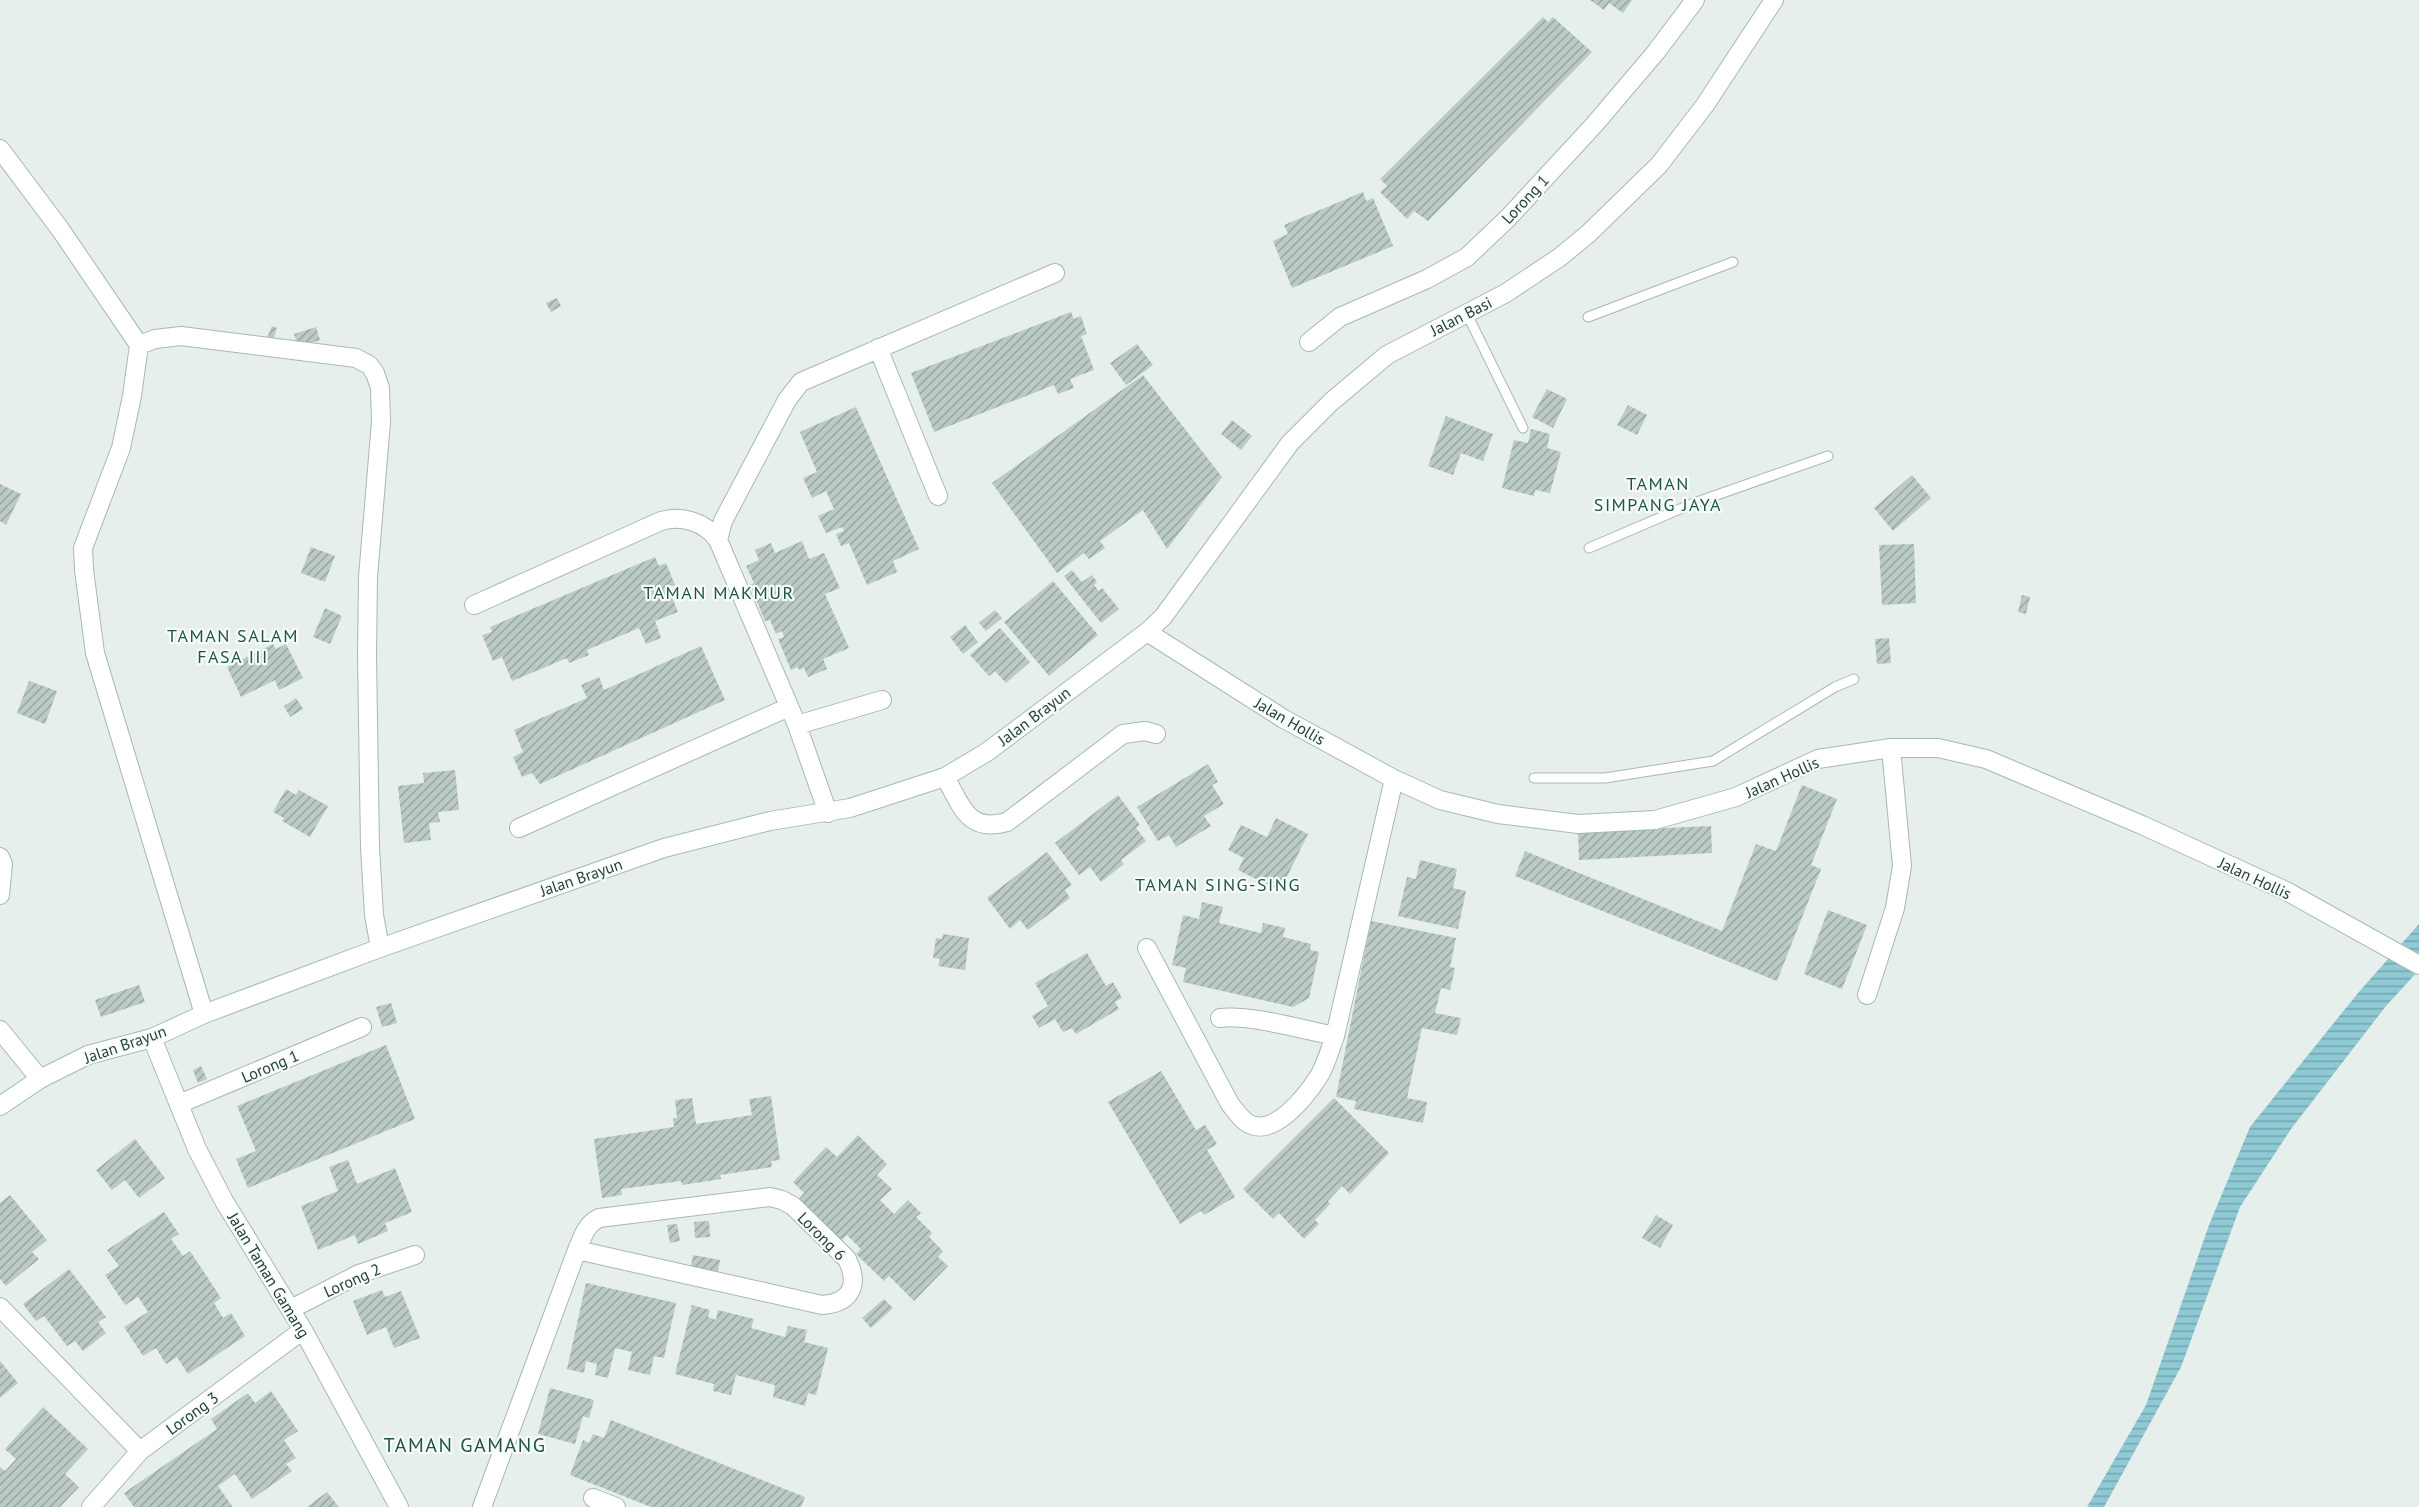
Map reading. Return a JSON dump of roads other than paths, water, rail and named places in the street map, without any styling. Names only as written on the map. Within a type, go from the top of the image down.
[{"type":"street","name":"Lorong 1","points":[[1309,342],[1340,317],[1427,279],[1467,257],[1508,218],[1593,125],[1656,52],[1695,0]]},
{"type":"street","name":"Jalan Basi","points":[[1147,632],[1163,617],[1290,443],[1331,402],[1387,355],[1521,284],[1560,256],[1588,234],[1659,165],[1705,105],[1774,0]]},
{"type":"street","points":[[0,149],[60,229],[139,345],[132,396],[121,448],[83,548],[84,570],[95,652],[204,1014]]},
{"type":"street","points":[[718,540],[723,521],[793,390],[812,376],[1055,273]]},
{"type":"street","points":[[139,345],[155,339],[181,336],[356,358],[369,364],[375,373],[380,388],[381,422],[368,577],[367,656],[370,847],[374,915],[380,948]]},
{"type":"street","points":[[878,348],[938,496]]},
{"type":"street","points":[[474,605],[673,518],[685,519],[706,527],[718,540],[789,706],[828,813]]},
{"type":"street","name":"Jalan Brayun","points":[[0,1106],[40,1079],[88,1055],[152,1038],[204,1014],[380,948],[664,848],[770,822],[828,813],[881,800],[945,777],[987,752],[1147,632]]},
{"type":"street","name":"Jalan Hollis","points":[[1147,632],[1284,719],[1394,779],[1440,800],[1498,814],[1578,824],[1655,820],[1736,797],[1818,759],[1892,748],[1938,748],[1986,759],[2142,825],[2288,892],[2419,965]]},
{"type":"street","points":[[797,725],[882,700]]},
{"type":"street","points":[[519,828],[789,706]]},
{"type":"street","points":[[945,777],[971,819],[984,825],[996,825],[1007,822],[1123,734],[1145,731],[1156,734]]},
{"type":"street","points":[[1867,995],[1895,908],[1902,866],[1892,748]]},
{"type":"street","points":[[1147,948],[1230,1104],[1246,1123],[1257,1126],[1279,1121],[1290,1112],[1320,1074],[1335,1036],[1394,779]]},
{"type":"street","points":[[0,857],[3,864],[0,895]]},
{"type":"street","points":[[1220,1018],[1254,1021],[1335,1036]]},
{"type":"street","name":"Lorong 1","points":[[179,1104],[362,1027]]},
{"type":"street","points":[[0,1030],[40,1079]]},
{"type":"street","name":"Jalan Taman Gamang","points":[[152,1038],[197,1149],[224,1202],[291,1309],[399,1507]]},
{"type":"street","name":"Lorong 6","points":[[482,1507],[586,1227],[599,1218],[770,1197],[782,1200],[793,1206],[847,1259],[852,1269],[853,1285],[851,1292],[842,1300],[822,1305],[578,1250]]},
{"type":"street","name":"Lorong 2","points":[[291,1309],[359,1274],[415,1256]]},
{"type":"street","points":[[0,1307],[140,1451]]},
{"type":"street","name":"Lorong 3","points":[[91,1507],[140,1451],[303,1330]]},
{"type":"street","points":[[593,1498],[616,1507]]},
{"type":"lane","points":[[1588,317],[1733,262]]},
{"type":"lane","points":[[1467,314],[1523,428]]},
{"type":"lane","points":[[1589,548],[1694,503],[1828,456]]},
{"type":"lane","points":[[1534,778],[1605,778],[1713,761],[1835,687],[1854,679]]},
{"type":"water","points":[[2419,924],[2419,970],[2386,1006],[2291,1129],[2240,1207],[2181,1367],[2104,1507],[2087,1507],[2146,1405],[2209,1225],[2250,1127],[2358,993]]},
{"type":"district","name":"TAMAN SIMPANG JAYA","points":[[1658,493]]},
{"type":"district","name":"TAMAN MAKMUR","points":[[719,592]]},
{"type":"district","name":"TAMAN SALAM FASA III","points":[[233,645]]},
{"type":"district","name":"TAMAN SING-SING","points":[[1218,884]]},
{"type":"district","name":"TAMAN GAMANG","points":[[465,1445]]}]
